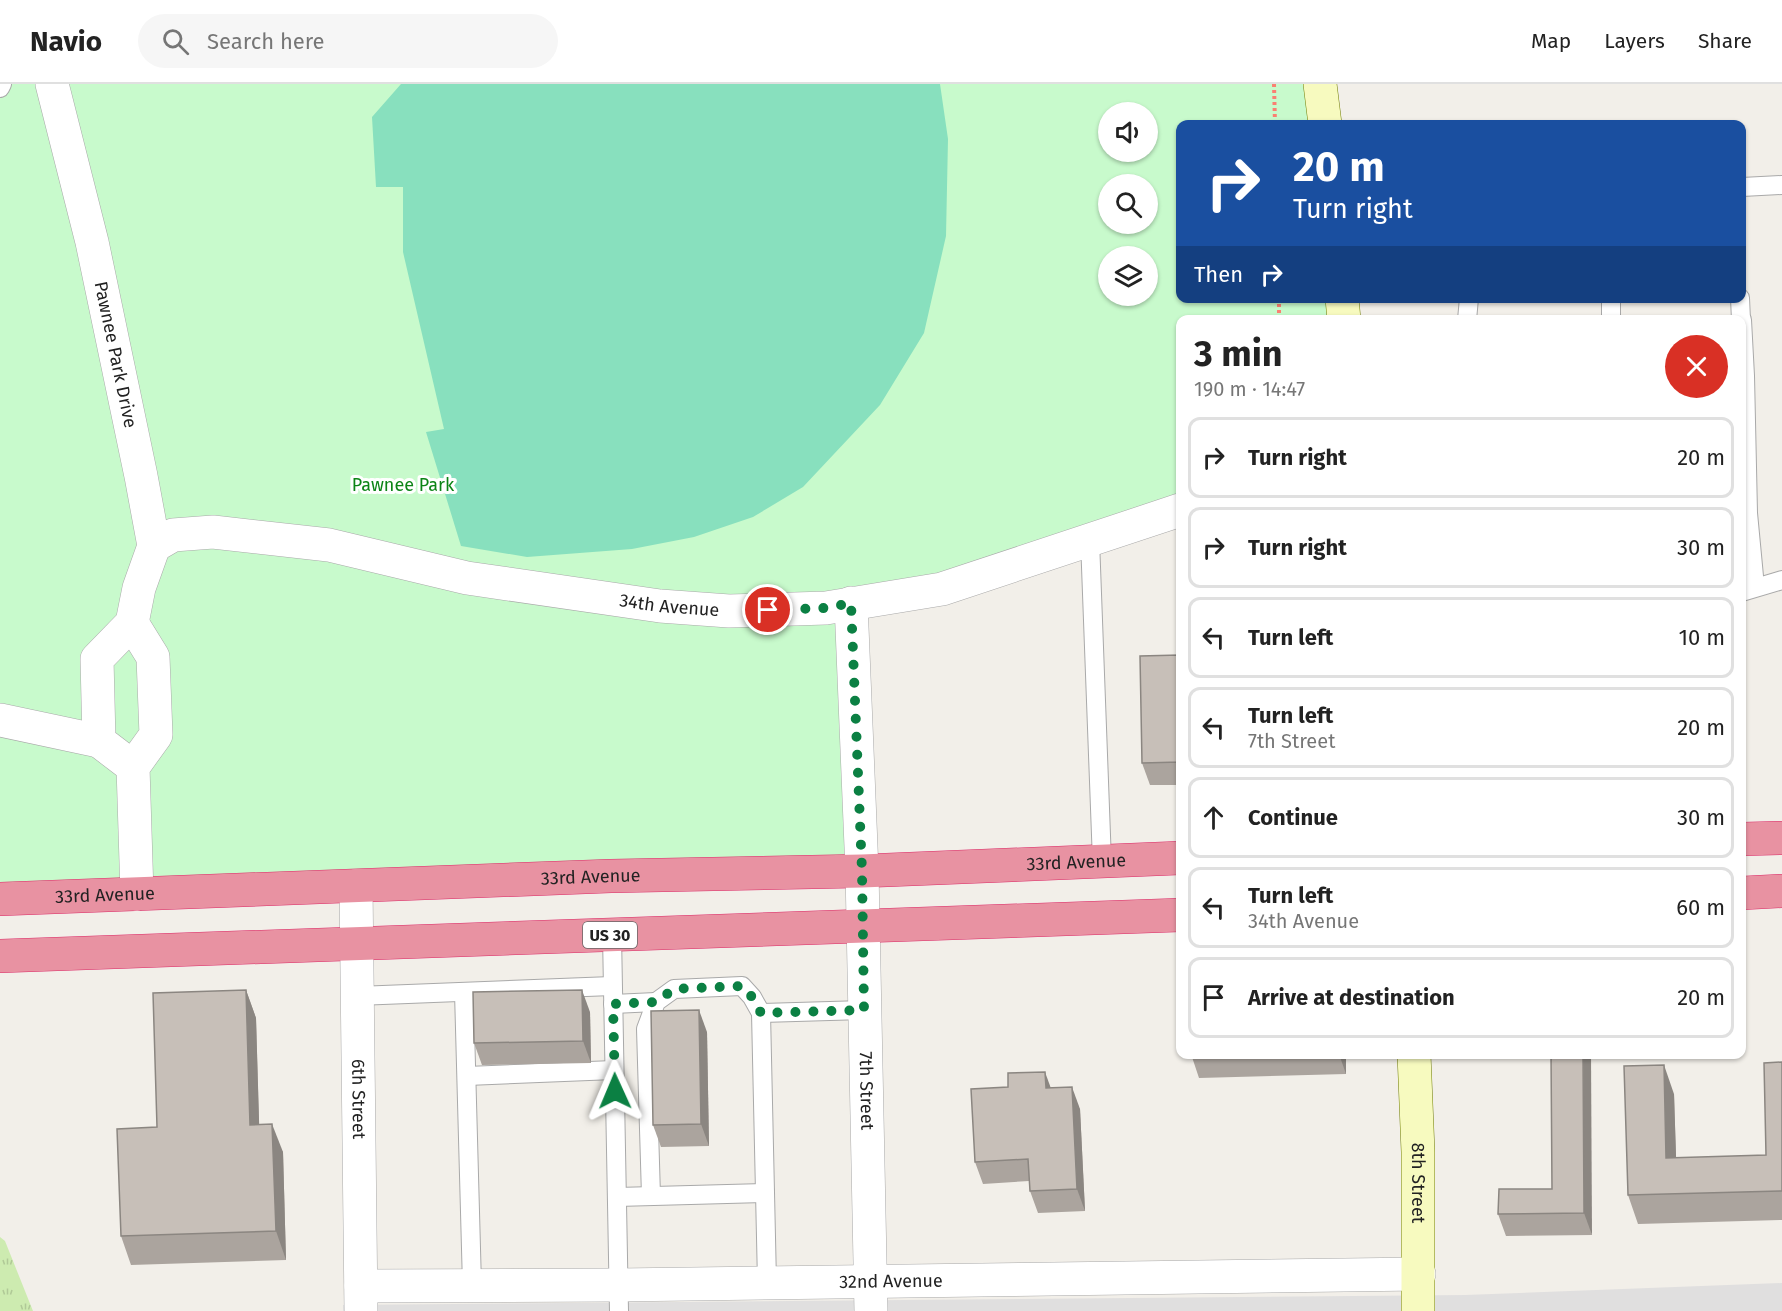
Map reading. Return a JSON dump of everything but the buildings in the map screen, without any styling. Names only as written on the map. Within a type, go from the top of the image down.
[{"type":"highway","points":[[1746,839],[1782,838]]},
{"type":"highway","name":"33rd Avenue","points":[[0,899],[611,876],[862,871],[1176,858]]},
{"type":"highway","points":[[1746,893],[1782,891]]},
{"type":"highway","name":"US 30","points":[[0,956],[1176,915]]},
{"type":"main road","points":[[1320,84],[1324,120]]},
{"type":"main road","name":"8th Street","points":[[1414,1059],[1418,1152],[1418,1311]]},
{"type":"street","name":"Pawnee Park Drive","points":[[52,84],[92,242],[154,546]]},
{"type":"street","name":"34th Avenue","points":[[154,546],[173,535],[213,532],[329,545],[467,578],[660,606],[729,611],[826,608],[942,589],[1176,511]]},
{"type":"street","points":[[99,741],[97,659],[132,623],[139,588],[154,546]]},
{"type":"street","name":"7th Street","points":[[851,603],[862,871],[871,1296]]},
{"type":"street","points":[[132,623],[153,657],[156,735],[133,766],[137,894]]},
{"type":"street","points":[[0,720],[99,741],[133,766]]},
{"type":"street","name":"6th Street","points":[[356,886],[361,1298]]},
{"type":"street","name":"32nd Avenue","points":[[361,1298],[472,1285],[618,1298],[767,1282],[871,1296],[1419,1274]]},
{"type":"lane","points":[[0,88],[2,84]]},
{"type":"lane","points":[[1746,187],[1782,185]]},
{"type":"lane","points":[[1746,422],[1748,589],[1782,580]]},
{"type":"lane","points":[[1090,540],[1102,862]]},
{"type":"lane","points":[[612,935],[618,1298]]},
{"type":"lane","points":[[651,1196],[646,1029],[656,1002],[674,989],[742,986],[752,997],[761,1013],[767,1282]]},
{"type":"lane","points":[[464,992],[472,1285]]},
{"type":"lane","points":[[357,996],[464,992],[613,995],[656,1002]]},
{"type":"lane","points":[[761,1013],[864,1010]]},
{"type":"lane","points":[[467,1076],[614,1070]]},
{"type":"lane","points":[[617,1197],[765,1193]]},
{"type":"path","points":[[1274,84],[1275,120]]},
{"type":"shaded area","points":[[1782,1283],[1782,1311],[343,1311],[343,1305],[1465,1295]]},
{"type":"green space","name":"Pawnee Park","points":[[0,84],[1320,84],[1324,120],[1176,120],[1176,303],[1342,303],[1344,315],[1176,315],[1176,511],[851,603],[862,871],[0,899]]},
{"type":"green space","points":[[401,84],[940,84],[948,139],[946,236],[924,333],[880,405],[803,487],[753,517],[694,537],[632,549],[527,557],[461,546],[426,432],[444,429],[403,252],[403,187],[376,187],[372,117]]},
{"type":"green space","points":[[0,1237],[5,1241],[33,1311],[0,1311]]},
{"type":"route","points":[[615,1091],[613,1004],[656,1002],[674,989],[742,986],[752,997],[761,1013],[864,1010],[862,871],[851,603],[826,608],[768,610]]}]
